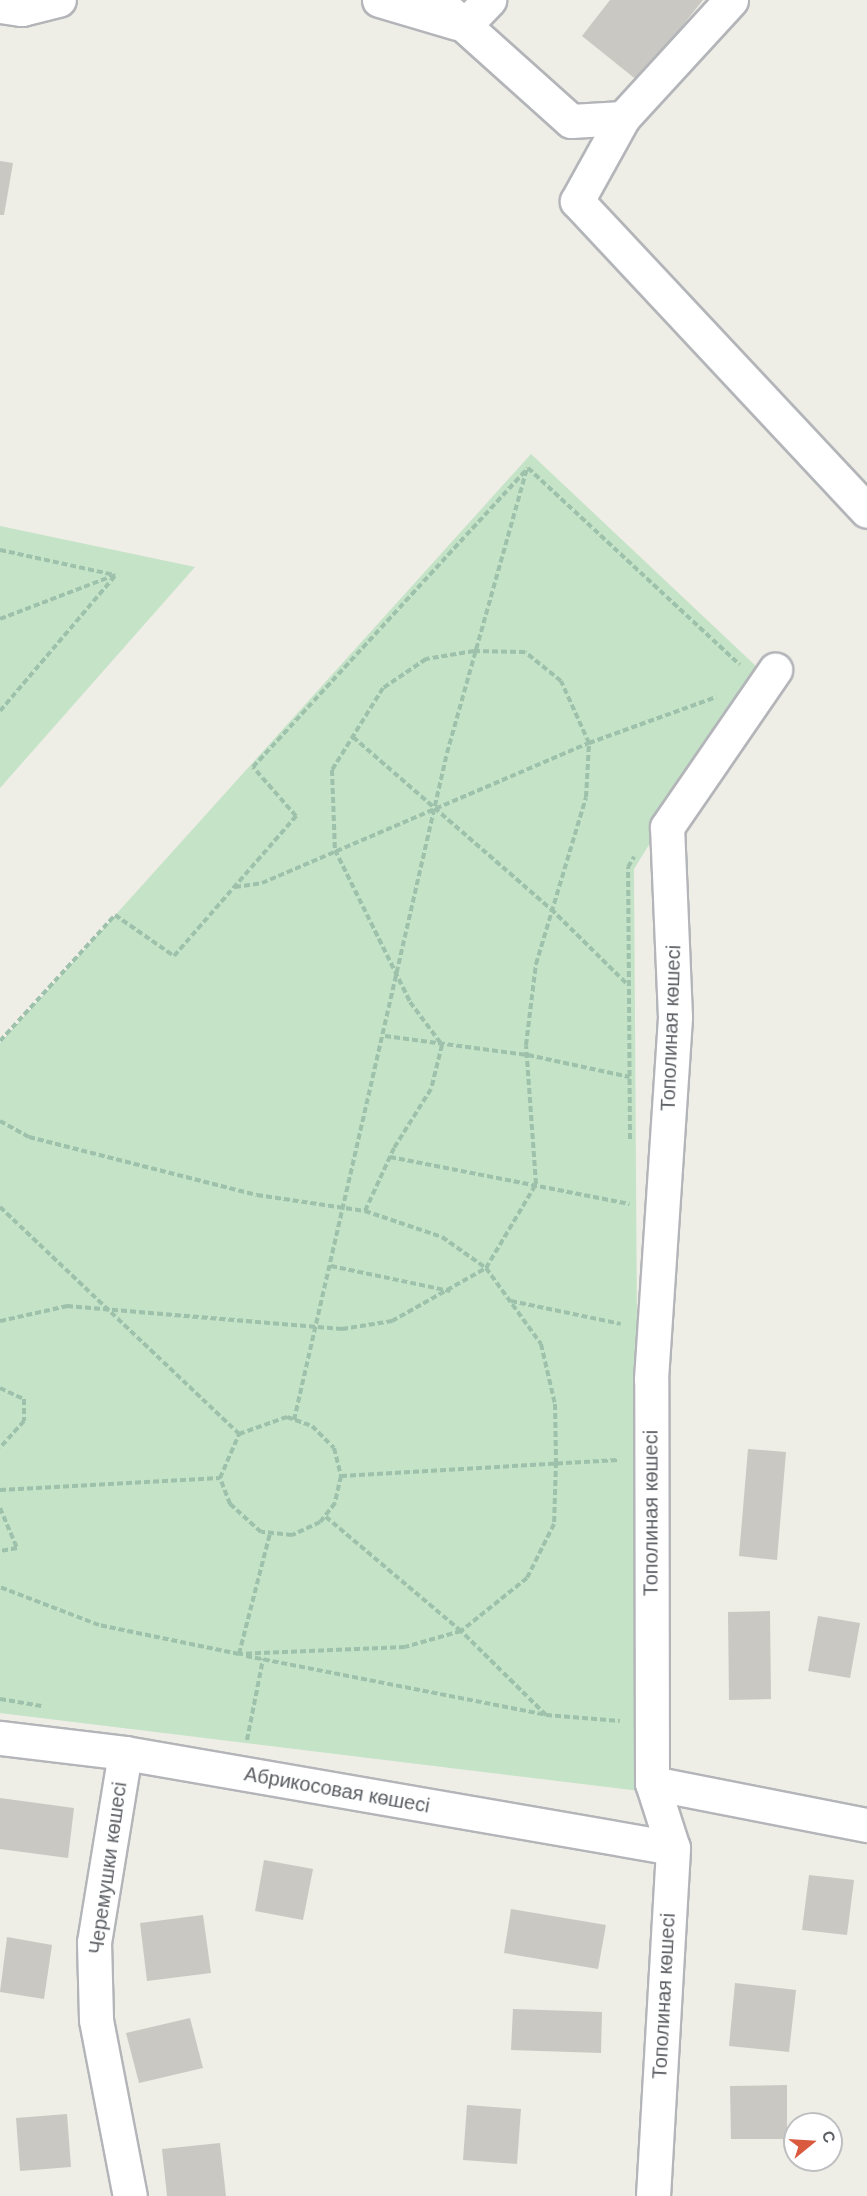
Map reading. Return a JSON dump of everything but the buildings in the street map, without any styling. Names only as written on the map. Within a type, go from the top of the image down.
[{"type":"street","points":[[0,6],[22,9],[59,0]]},
{"type":"street","points":[[379,0],[465,25]]},
{"type":"street","points":[[436,0],[571,121],[623,118]]},
{"type":"street","points":[[465,25],[489,0]]},
{"type":"street","points":[[731,0],[623,118],[577,201],[867,511]]},
{"type":"street","name":"Тополиная көшесі","points":[[653,2196],[673,1848],[652,1783],[651,1379],[675,1017],[667,827],[761,671]]},
{"type":"street","name":"Абрикосовая көшесі","points":[[0,1738],[125,1753],[673,1848]]},
{"type":"street","name":"Черемушки көшесі","points":[[125,1753],[94,1942],[96,2020],[130,2196]]},
{"type":"street","points":[[652,1783],[867,1825]]},
{"type":"path","points":[[294,1420],[399,980],[435,808],[474,651],[528,468]]},
{"type":"path","points":[[528,468],[761,671]]},
{"type":"path","points":[[0,1041],[115,915],[174,956],[296,816],[253,767],[528,468]]},
{"type":"path","points":[[0,550],[115,575]]},
{"type":"path","points":[[0,619],[115,575]]},
{"type":"path","points":[[0,711],[115,575]]},
{"type":"path","points":[[0,1321],[67,1306],[318,1327],[392,1321],[451,1291],[486,1268],[536,1184],[528,1055],[536,964],[586,797],[589,742],[561,681],[525,652],[474,651],[426,659],[383,688],[332,770],[335,850],[399,980],[442,1046],[431,1089],[390,1157],[365,1211]]},
{"type":"path","points":[[234,887],[262,883],[589,742],[726,693]]},
{"type":"path","points":[[353,737],[551,909],[629,986]]},
{"type":"path","points":[[631,1147],[628,867],[640,847]]},
{"type":"path","points":[[385,1036],[442,1046],[528,1055],[630,1077]]},
{"type":"path","points":[[0,1121],[29,1137],[246,1192],[365,1211],[442,1237],[486,1268],[541,1344],[555,1404],[554,1524],[527,1578],[461,1631],[405,1647],[239,1654]]},
{"type":"path","points":[[390,1157],[631,1204]]},
{"type":"path","points":[[631,1193],[631,1216]]},
{"type":"path","points":[[0,1207],[239,1434]]},
{"type":"path","points":[[331,1266],[451,1291]]},
{"type":"path","points":[[510,1301],[633,1326]]},
{"type":"path","points":[[0,1388],[24,1399],[24,1421],[0,1448]]},
{"type":"path","points":[[286,1417],[312,1426],[334,1448],[341,1476],[335,1503],[325,1516],[292,1535],[261,1532],[230,1504],[220,1478],[239,1434],[286,1417]]},
{"type":"path","points":[[341,1476],[556,1462],[631,1460]]},
{"type":"path","points":[[0,1490],[220,1478]]},
{"type":"path","points":[[0,1508],[17,1548],[0,1551]]},
{"type":"path","points":[[0,1587],[99,1625],[546,1715],[461,1631],[325,1516]]},
{"type":"path","points":[[239,1654],[270,1533]]},
{"type":"path","points":[[235,1741],[246,1743],[263,1659]]},
{"type":"path","points":[[0,1699],[47,1707]]},
{"type":"green space","points":[[531,454],[758,668],[634,869],[640,1791],[0,1713],[0,1043]]},
{"type":"green space","points":[[0,526],[195,567],[0,788]]}]
